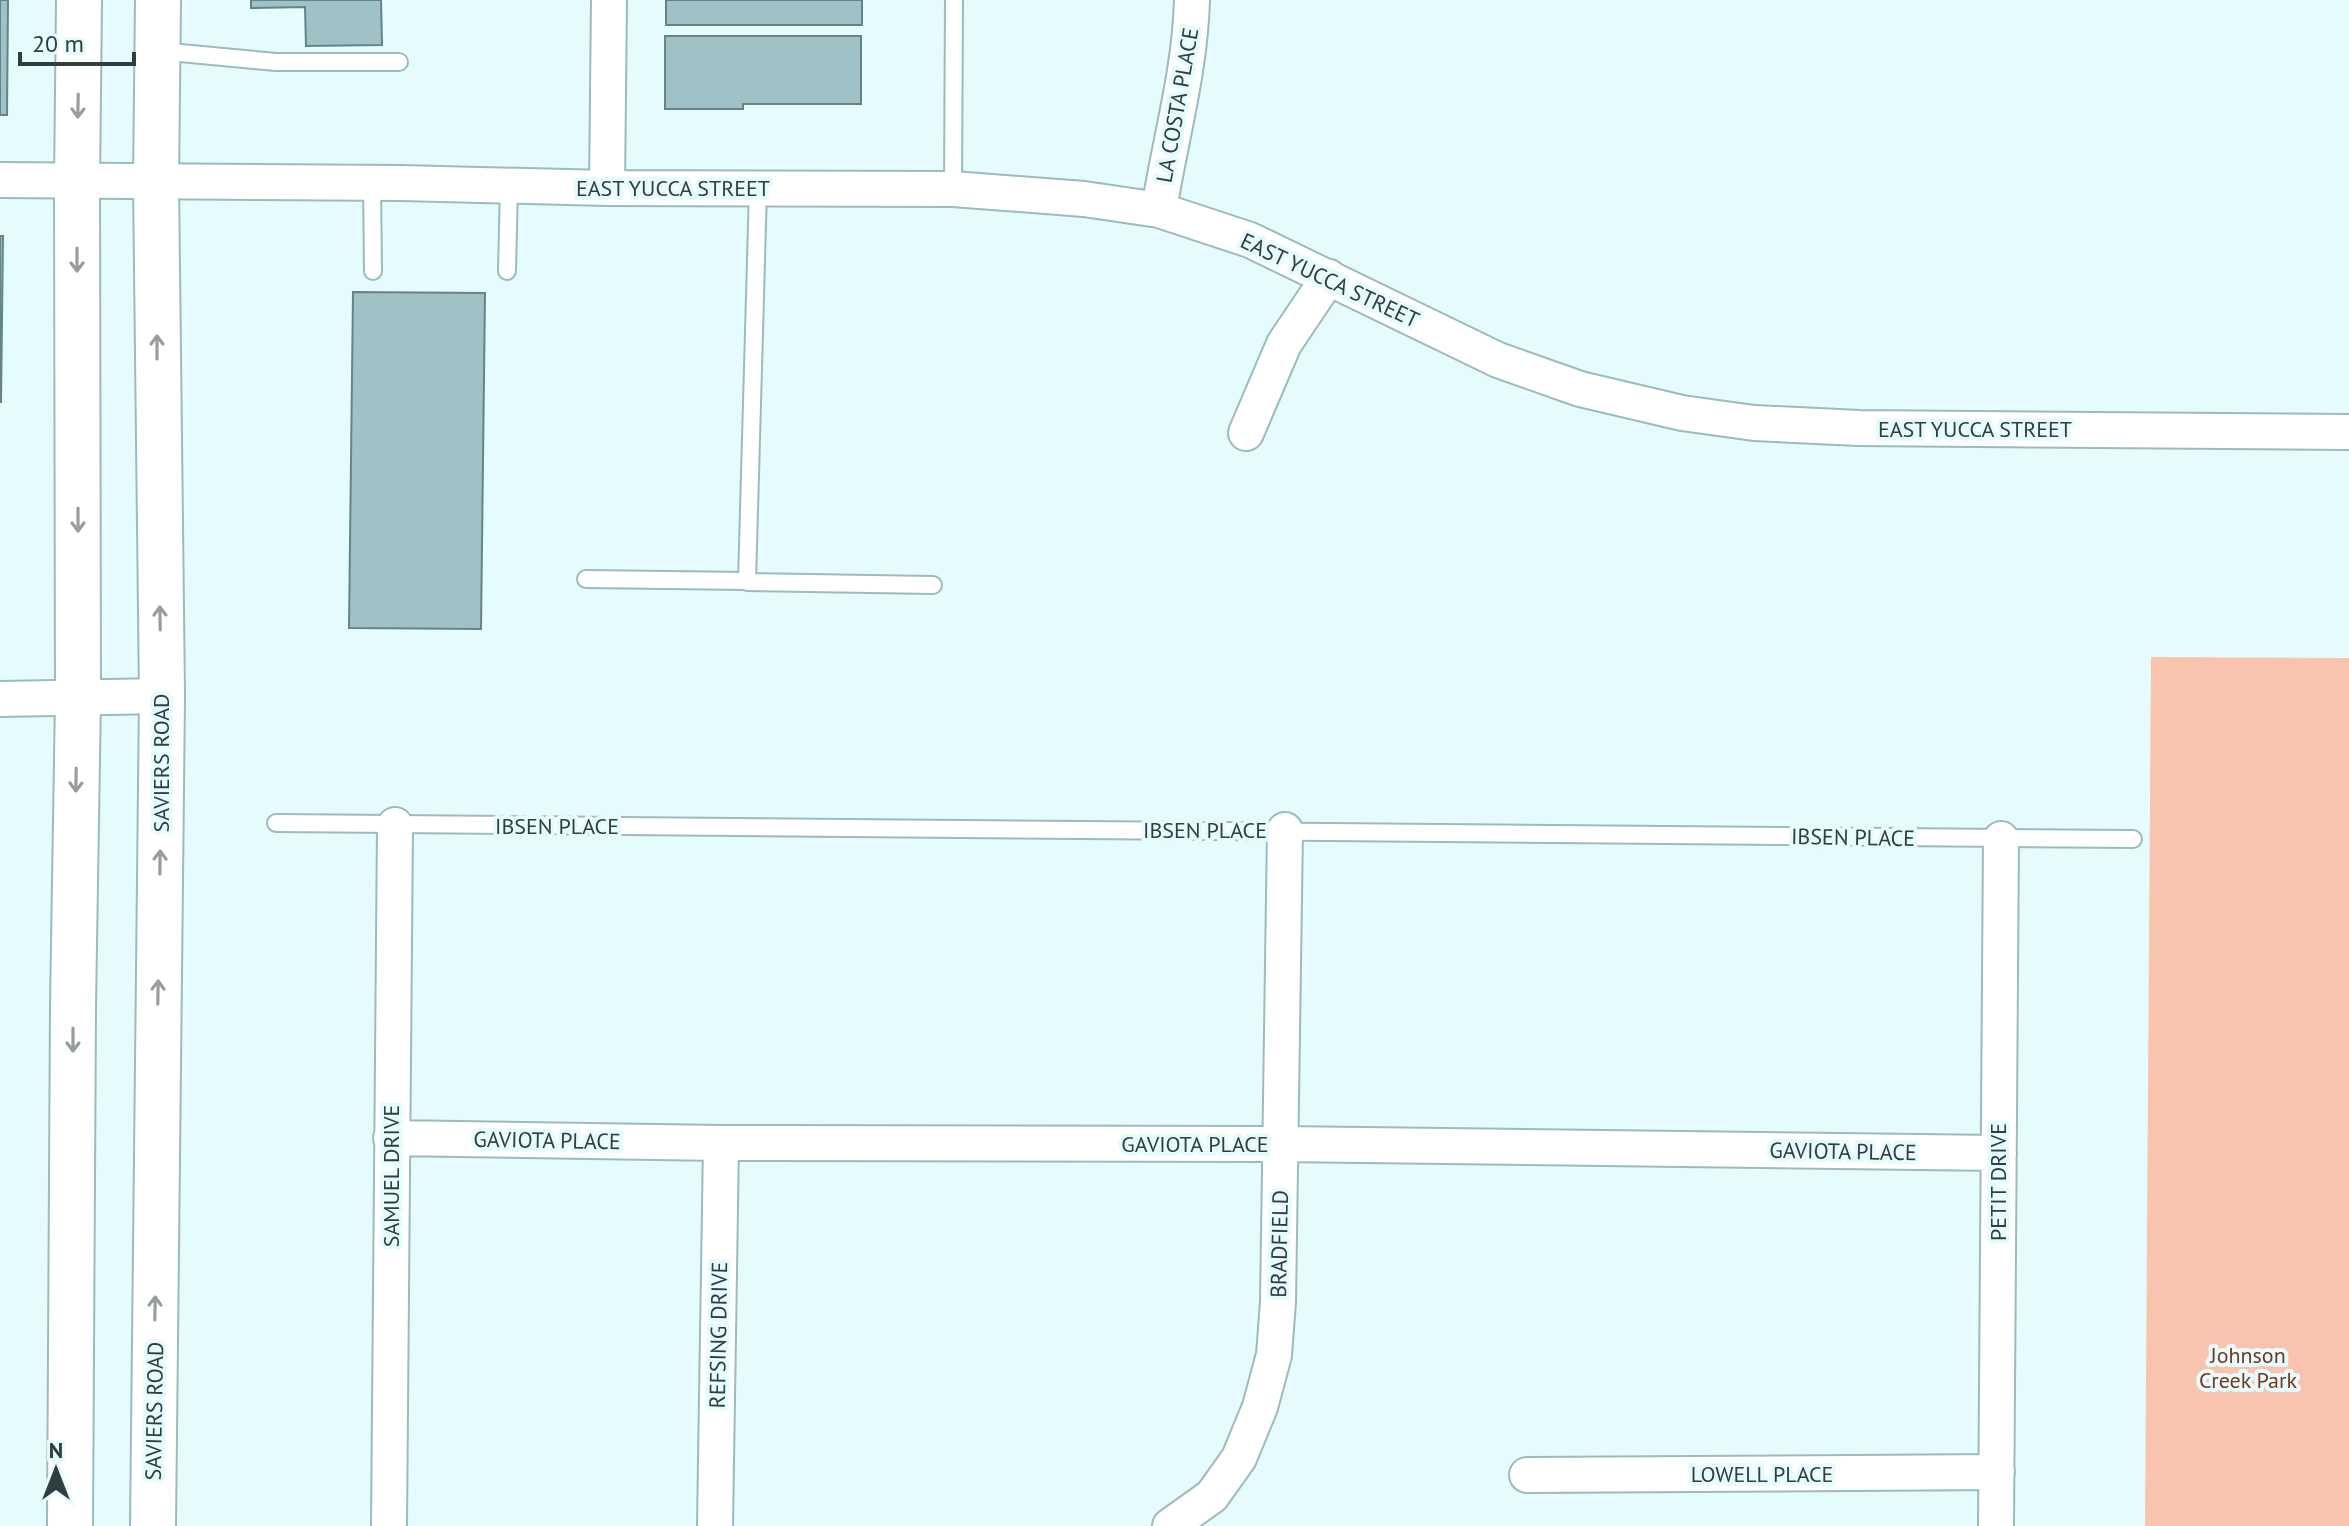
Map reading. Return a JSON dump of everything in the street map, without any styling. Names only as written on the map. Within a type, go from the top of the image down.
[{"type":"main road","points":[[70,1526],[78,698],[79,0]]},
{"type":"main road","name":"SAVIERS ROAD","points":[[153,1526],[162,696],[156,182],[158,0]]},
{"type":"street","points":[[607,188],[609,0]]},
{"type":"street","name":"LA COSTA PLACE","points":[[1159,210],[1180,109],[1191,32],[1192,0]]},
{"type":"street","name":"EAST YUCCA STREET","points":[[0,180],[953,189],[1084,199],[1159,210],[1250,240],[1498,360],[1580,389],[1682,413],[1754,423],[1859,428],[2349,432]]},
{"type":"street","points":[[1246,433],[1284,344],[1329,277]]},
{"type":"street","points":[[0,699],[162,696]]},
{"type":"street","name":"SAMUEL DRIVE","points":[[389,1526],[395,825]]},
{"type":"street","name":"BRADFIELD","points":[[1170,1526],[1212,1496],[1239,1458],[1260,1407],[1274,1355],[1278,1302],[1285,830]]},
{"type":"street","name":"PETIT DRIVE","points":[[1996,1526],[2001,839]]},
{"type":"street","name":"GAVIOTA PLACE","points":[[391,1138],[1999,1153]]},
{"type":"street","name":"REFSING DRIVE","points":[[715,1526],[721,1143]]},
{"type":"street","name":"LOWELL PLACE","points":[[1527,1475],[1997,1472]]},
{"type":"lane","points":[[953,189],[954,0]]},
{"type":"lane","points":[[157,51],[276,62],[399,62]]},
{"type":"lane","points":[[372,183],[373,271]]},
{"type":"lane","points":[[507,271],[509,185]]},
{"type":"lane","points":[[747,581],[758,189]]},
{"type":"lane","points":[[586,579],[933,585]]},
{"type":"lane","name":"IBSEN PLACE","points":[[276,823],[2133,839]]},
{"type":"green space","name":"Johnson Creek Park","points":[[2151,657],[2349,658],[2349,1526],[2145,1526]]},
{"type":"building","points":[[0,0],[8,0],[7,115],[0,115]]},
{"type":"building","points":[[251,0],[381,0],[382,45],[306,46],[305,7],[251,8]]},
{"type":"building","points":[[666,0],[862,0],[862,25],[666,25]]},
{"type":"building","points":[[665,36],[861,36],[861,104],[743,104],[743,109],[665,109]]},
{"type":"building","points":[[0,236],[3,236],[1,402],[0,402]]},
{"type":"building","points":[[353,292],[485,293],[481,629],[349,628]]}]
